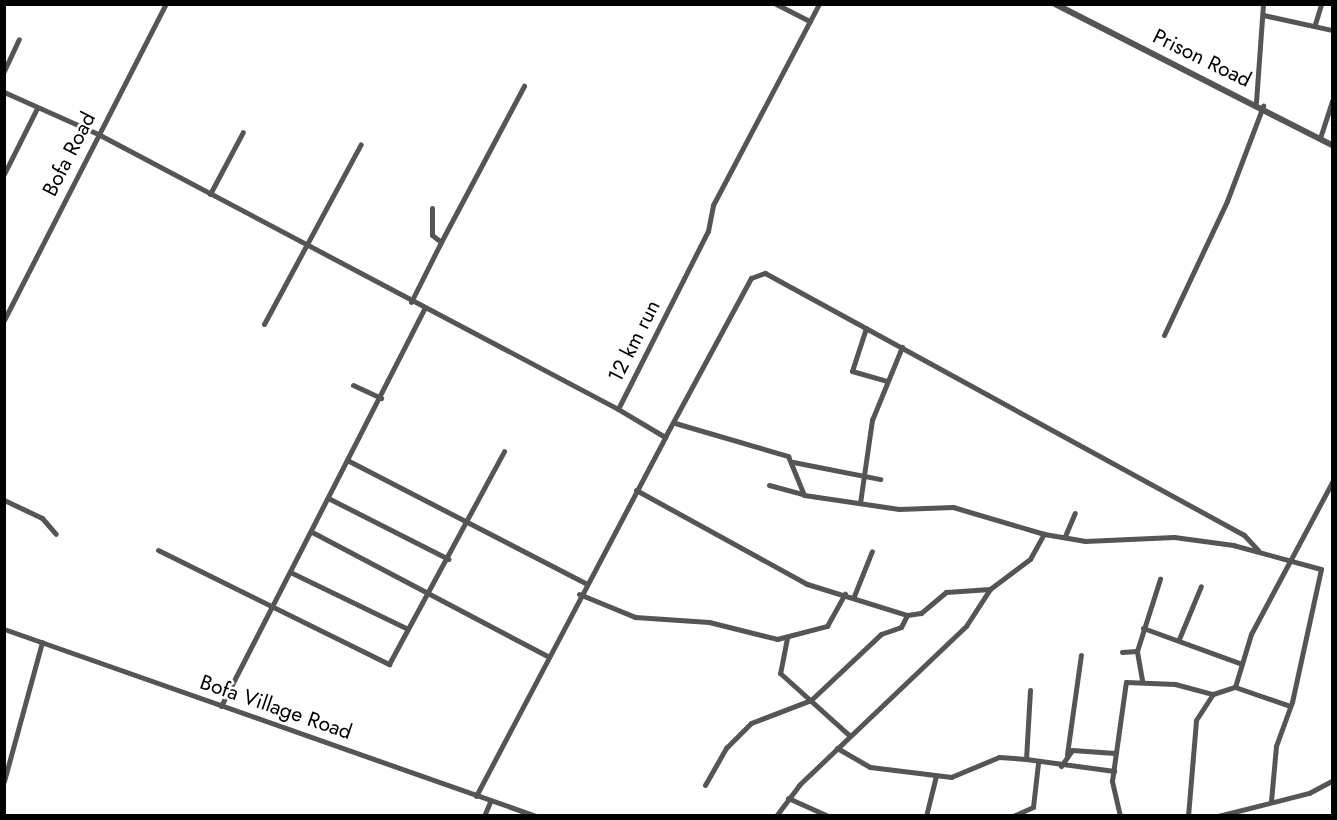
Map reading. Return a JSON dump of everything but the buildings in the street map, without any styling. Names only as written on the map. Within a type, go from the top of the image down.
[{"type":"street","points":[[777,4],[810,21]]},
{"type":"street","name":"12 km run","points":[[665,437],[618,409],[708,231],[713,205],[819,4]]},
{"type":"street","name":"Prison Road","points":[[1055,4],[1256,102],[1332,145]]},
{"type":"street","points":[[1256,102],[1263,4]]},
{"type":"street","points":[[1315,24],[1321,4]]},
{"type":"street","name":"Bofa Road","points":[[4,320],[165,5]]},
{"type":"street","points":[[1263,15],[1315,24],[1332,30]]},
{"type":"street","points":[[4,71],[19,39]]},
{"type":"street","points":[[411,302],[524,86]]},
{"type":"street","points":[[4,92],[98,134],[424,309],[618,409]]},
{"type":"street","points":[[1320,138],[1332,100]]},
{"type":"street","points":[[1164,335],[1227,201],[1263,106]]},
{"type":"street","points":[[4,174],[37,108]]},
{"type":"street","points":[[210,194],[243,132]]},
{"type":"street","points":[[264,324],[304,245],[361,144]]},
{"type":"street","points":[[432,208],[432,235],[441,242]]},
{"type":"street","points":[[476,796],[579,594],[665,437],[675,423],[730,313],[756,274],[765,273],[902,347],[1244,535],[1260,551]]},
{"type":"street","points":[[221,706],[381,398],[424,309]]},
{"type":"street","points":[[866,328],[852,371],[886,381]]},
{"type":"street","points":[[861,503],[872,420],[886,381],[902,347]]},
{"type":"street","points":[[353,385],[381,398]]},
{"type":"street","points":[[675,423],[793,462],[880,479]]},
{"type":"street","points":[[158,550],[270,609],[389,664],[504,452]]},
{"type":"street","points":[[347,460],[585,583]]},
{"type":"street","points":[[793,462],[804,495]]},
{"type":"street","points":[[1235,687],[1251,634],[1332,482]]},
{"type":"street","points":[[769,485],[804,495],[899,509],[953,507],[1044,534],[1106,542],[1174,537],[1260,551],[1323,571],[1290,706],[1274,756],[1271,801]]},
{"type":"street","points":[[636,490],[807,584],[854,596],[907,615],[921,614],[945,592],[990,590]]},
{"type":"street","points":[[328,498],[448,559]]},
{"type":"street","points":[[4,500],[42,518],[56,534]]},
{"type":"street","points":[[1065,536],[1075,513]]},
{"type":"street","points":[[312,532],[547,656]]},
{"type":"street","points":[[776,816],[788,798],[837,748],[966,626],[990,590],[1030,559],[1044,534]]},
{"type":"street","points":[[854,596],[872,551]]},
{"type":"street","points":[[290,572],[408,629]]},
{"type":"street","points":[[1142,680],[1137,651],[1160,579]]},
{"type":"street","points":[[1179,639],[1202,586]]},
{"type":"street","points":[[579,594],[635,617],[709,622],[787,638],[826,626],[845,594]]},
{"type":"street","points":[[705,785],[726,748],[751,723],[811,700],[881,634],[901,627],[907,615]]},
{"type":"street","points":[[1143,628],[1179,639],[1242,664]]},
{"type":"street","name":"Bofa Village Road","points":[[4,629],[490,802],[536,816]]},
{"type":"street","points":[[787,638],[780,673],[850,736]]},
{"type":"street","points":[[4,781],[42,642]]},
{"type":"street","points":[[1122,652],[1137,651]]},
{"type":"street","points":[[1061,766],[1066,754],[1081,655]]},
{"type":"street","points":[[1120,816],[1113,796],[1114,771],[1126,682],[1142,680],[1213,694],[1235,687],[1290,706]]},
{"type":"street","points":[[1026,759],[1030,690]]},
{"type":"street","points":[[1188,816],[1192,731],[1213,694]]},
{"type":"street","points":[[837,748],[870,767],[936,776],[961,777],[999,757],[1026,759],[1038,764],[1114,771]]},
{"type":"street","points":[[1066,754],[1115,753]]},
{"type":"street","points":[[1013,816],[1033,807],[1038,764]]},
{"type":"street","points":[[926,816],[936,776]]},
{"type":"street","points":[[1218,816],[1332,781]]},
{"type":"street","points":[[788,798],[828,816]]},
{"type":"street","points":[[484,816],[490,802]]}]
